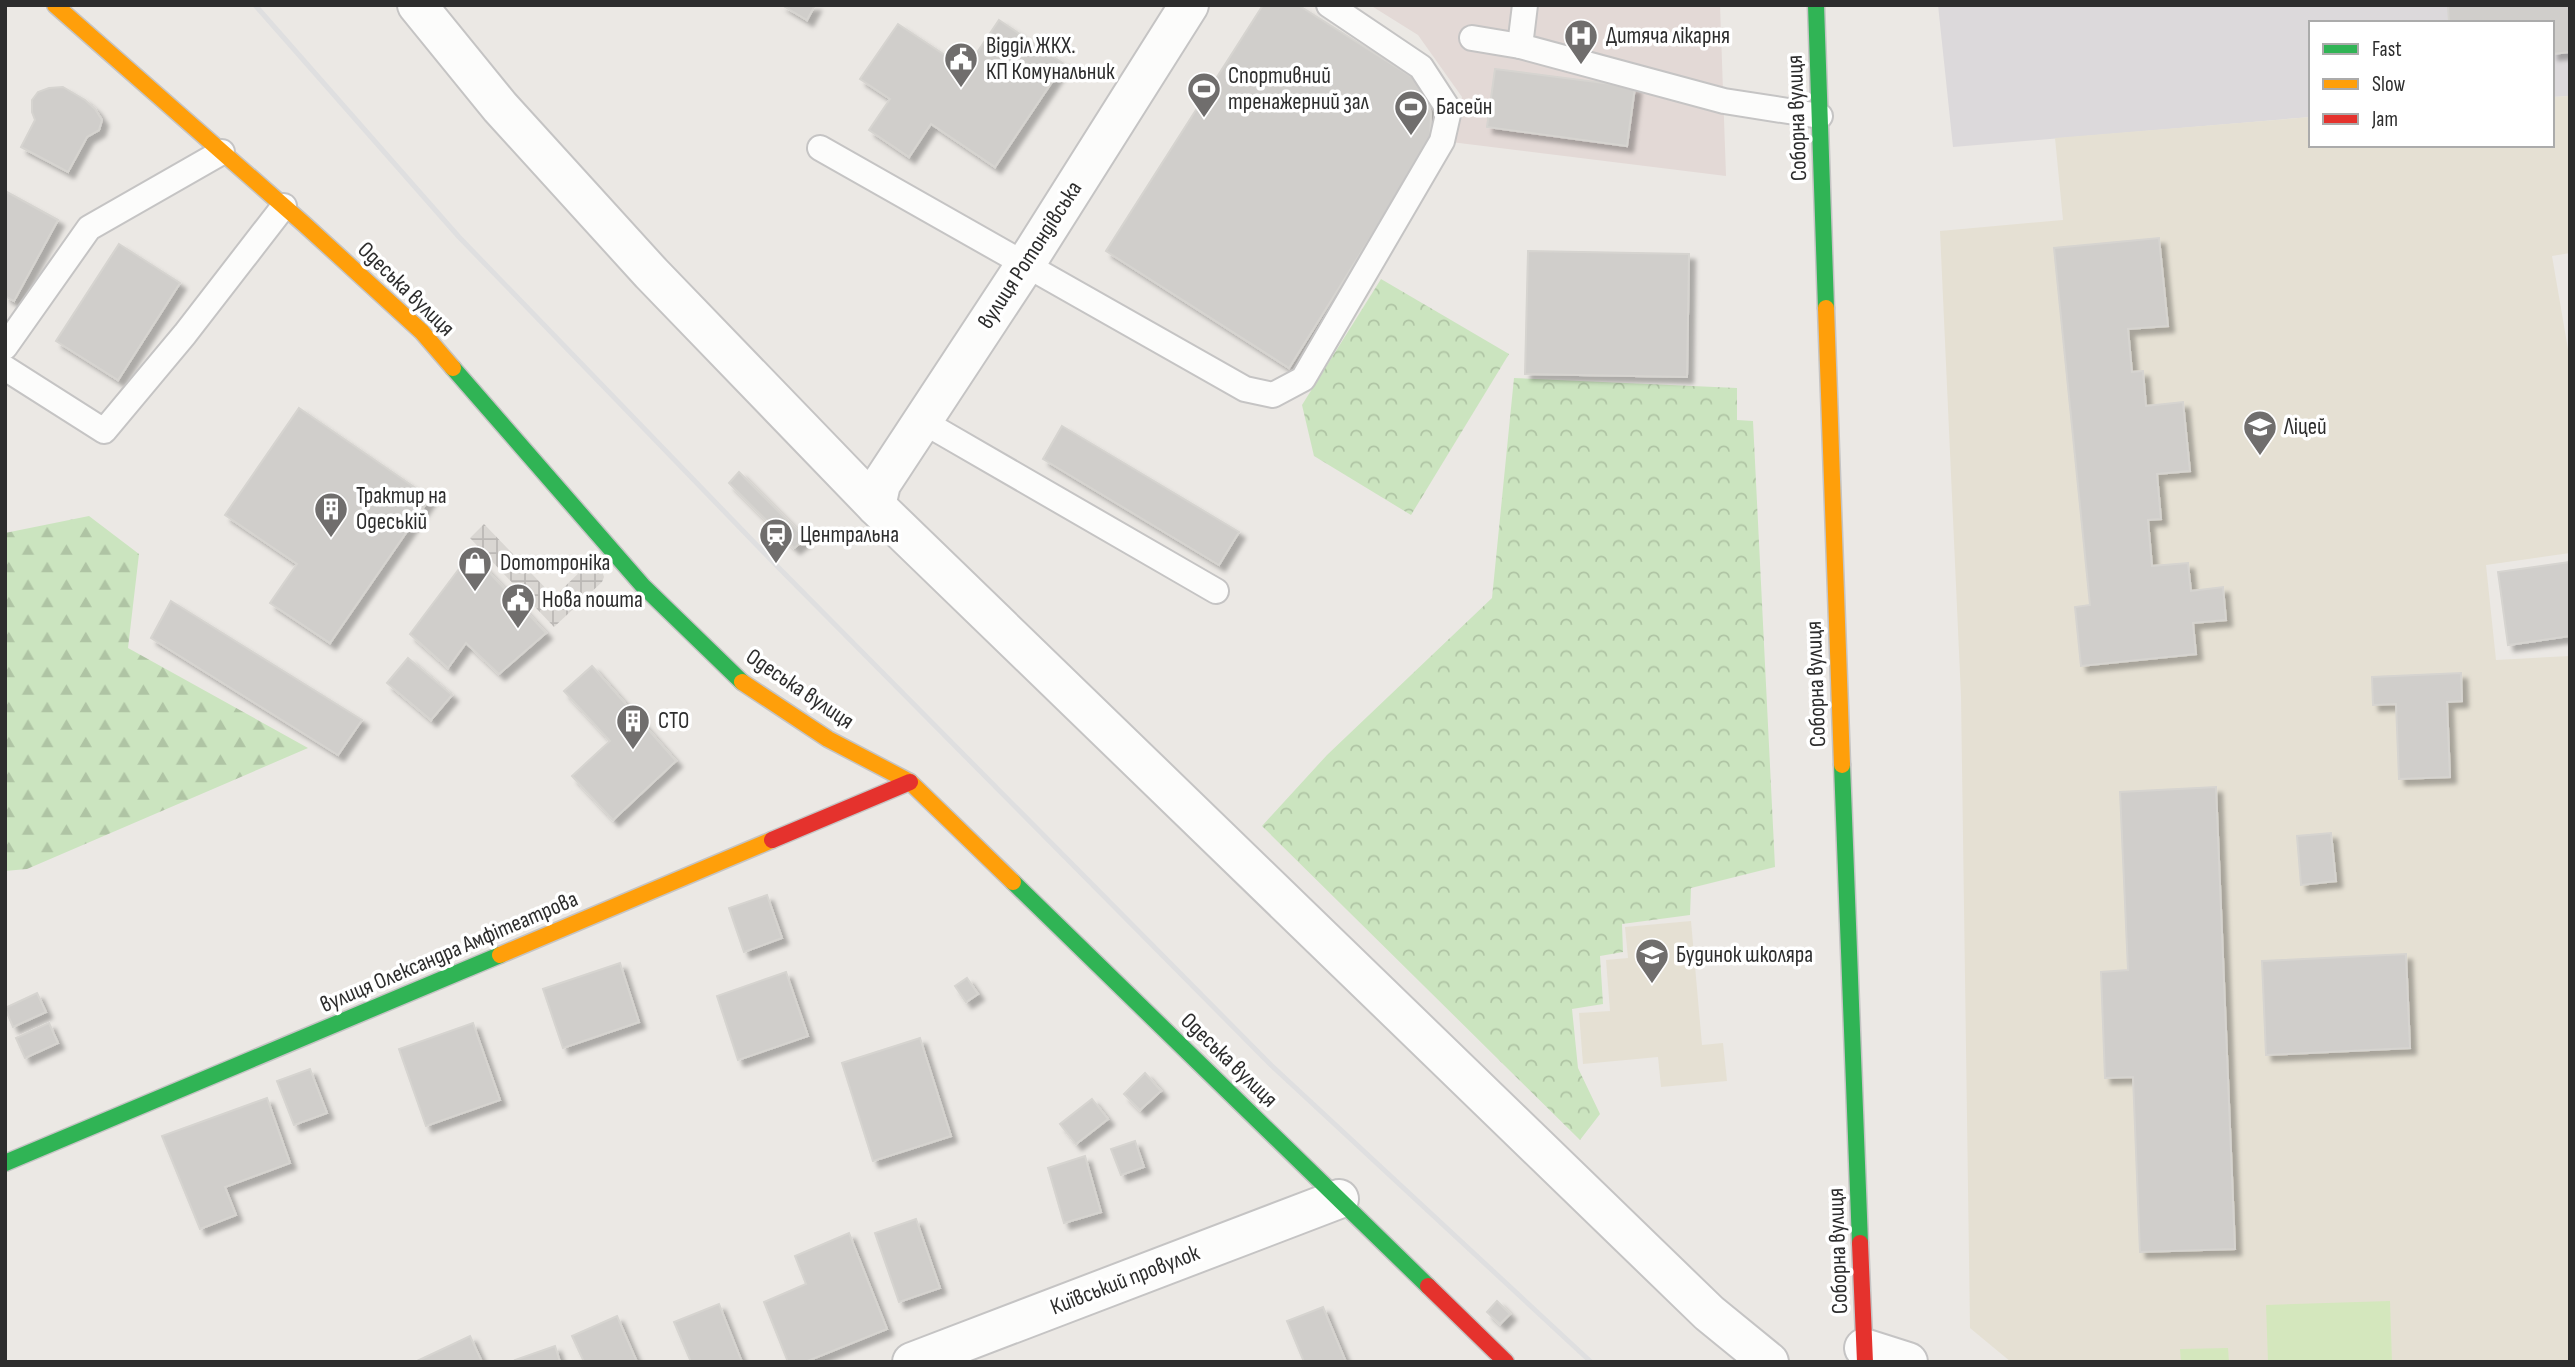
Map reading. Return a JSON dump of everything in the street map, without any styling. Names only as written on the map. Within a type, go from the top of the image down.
[{"type":"street","name":"Одеська вулиця","points":[[55,5],[284,206],[422,332],[643,586],[747,686],[828,739],[910,782],[1506,1362]]},
{"type":"street","points":[[416,5],[500,107],[651,273],[876,506],[1709,1313],[1769,1362]]},
{"type":"street","name":"вулиця Ротондівська","points":[[876,506],[881,484],[1025,265],[1189,5]]},
{"type":"street","name":"Соборна вулиця","points":[[1816,5],[1839,710],[1865,1355]]},
{"type":"street","name":"вулиця Олександра Амфітеатрова","points":[[5,1163],[910,782]]},
{"type":"street","name":"Київський провулок","points":[[912,1362],[1339,1199]]},
{"type":"street","points":[[1865,1355],[1908,1362]]},
{"type":"lane","points":[[820,148],[1245,389],[1273,395],[1303,379],[1442,141],[1449,110],[1422,66],[1329,5]]},
{"type":"lane","points":[[1520,46],[1525,5]]},
{"type":"lane","points":[[1472,38],[1520,46],[1724,101],[1820,116]]},
{"type":"lane","points":[[5,347],[89,228],[222,152]]},
{"type":"lane","points":[[5,368],[104,431],[185,334],[284,206]]},
{"type":"lane","points":[[922,422],[1216,591]]},
{"type":"shaded area","name":"Дитяча лікарня","points":[[1370,5],[1720,5],[1726,176],[1451,142],[1462,97],[1418,35]]},
{"type":"shaded area","points":[[1938,5],[2570,5],[2570,96],[2554,97],[2554,21],[2309,21],[2309,117],[1953,147]]},
{"type":"shaded area","points":[[2570,96],[2570,253],[2552,256],[2570,361],[2570,553],[2486,565],[2496,660],[2570,656],[2570,1362],[2011,1362],[1970,1328],[1961,696],[1940,231],[2063,220],[2055,138],[2309,117],[2309,147],[2554,147],[2554,97]]},
{"type":"shaded area","points":[[484,524],[554,597],[588,564],[601,568],[604,577],[602,582],[554,627],[470,538]]},
{"type":"shaded area","name":"Будинок школяра","points":[[1691,921],[1702,1045],[1723,1043],[1727,1081],[1661,1087],[1658,1057],[1583,1064],[1579,1013],[1610,1011],[1606,960],[1628,958],[1625,927]]},
{"type":"green space","points":[[1381,279],[1509,354],[1411,515],[1314,456],[1302,405]]},
{"type":"green space","points":[[1514,378],[1737,388],[1737,420],[1753,421],[1775,867],[1691,888],[1690,915],[1622,924],[1623,952],[1600,956],[1603,1004],[1572,1009],[1578,1068],[1600,1114],[1580,1140],[1262,826],[1327,755],[1492,598]]},
{"type":"green space","points":[[89,516],[139,554],[128,648],[308,748],[27,869],[5,871],[5,533]]},
{"type":"green space","points":[[2390,1301],[2392,1362],[2268,1362],[2266,1305]]},
{"type":"green space","points":[[2228,1348],[2229,1362],[2181,1362],[2180,1349]]},
{"type":"building","points":[[782,5],[815,5],[807,20]]},
{"type":"building","points":[[1263,5],[1298,5],[1412,77],[1427,96],[1431,114],[1430,142],[1289,368],[1106,251]]},
{"type":"building","points":[[2448,5],[2570,5],[2570,52],[2554,54],[2554,21],[2449,21]]},
{"type":"building","name":"Відділ ЖКХ. КП Комунальник","points":[[999,20],[1064,64],[995,167],[931,124],[909,157],[869,130],[890,99],[860,79],[898,24],[966,69]]},
{"type":"building","points":[[1495,69],[1635,87],[1627,146],[1487,127]]},
{"type":"building","points":[[63,87],[85,100],[102,120],[99,130],[87,137],[68,172],[21,147],[35,120],[32,100],[38,92]]},
{"type":"building","points":[[5,191],[58,220],[14,301],[5,296]]},
{"type":"building","points":[[2159,238],[2168,326],[2128,329],[2132,372],[2143,371],[2146,406],[2183,402],[2190,471],[2157,474],[2161,519],[2148,520],[2152,566],[2188,563],[2191,591],[2223,587],[2226,620],[2193,623],[2196,654],[2081,666],[2075,607],[2090,605],[2054,248]]},
{"type":"building","points":[[119,244],[180,283],[118,380],[56,341]]},
{"type":"building","points":[[1528,251],[1689,254],[1687,377],[1525,374]]},
{"type":"building","name":"Трактир на Одеській","points":[[299,408],[430,498],[330,643],[270,603],[297,564],[225,515]]},
{"type":"building","points":[[1062,426],[1239,532],[1219,565],[1043,459]]},
{"type":"building","points":[[739,472],[806,539],[794,548],[729,483]]},
{"type":"building","name":"Domoтроніка","points":[[471,553],[546,633],[499,674],[466,643],[448,668],[410,634]]},
{"type":"building","points":[[2570,562],[2570,636],[2508,645],[2498,572]]},
{"type":"building","points":[[171,601],[362,720],[338,755],[151,638]]},
{"type":"building","points":[[408,658],[452,695],[431,720],[387,683]]},
{"type":"building","name":"СТО","points":[[592,666],[676,761],[613,820],[572,776],[610,741],[564,691]]},
{"type":"building","points":[[2461,673],[2462,701],[2447,702],[2450,777],[2399,779],[2396,704],[2373,705],[2372,677]]},
{"type":"building","points":[[2216,787],[2235,1249],[2140,1252],[2133,1077],[2105,1078],[2101,972],[2128,970],[2120,792]]},
{"type":"building","points":[[2331,833],[2336,881],[2301,885],[2297,836]]},
{"type":"building","points":[[767,895],[782,938],[744,952],[729,908]]},
{"type":"building","points":[[2406,954],[2410,1048],[2266,1055],[2262,961]]},
{"type":"building","points":[[620,963],[639,1022],[563,1048],[543,989]]},
{"type":"building","points":[[786,972],[808,1036],[738,1060],[717,996]]},
{"type":"building","points":[[967,978],[978,994],[966,1002],[955,986]]},
{"type":"building","points":[[37,993],[46,1012],[13,1027],[5,1008]]},
{"type":"building","points":[[49,1023],[58,1043],[25,1058],[16,1038]]},
{"type":"building","points":[[473,1023],[500,1100],[426,1126],[399,1049]]},
{"type":"building","points":[[920,1038],[951,1136],[873,1161],[842,1063]]},
{"type":"building","points":[[310,1069],[327,1113],[294,1125],[277,1081]]},
{"type":"building","points":[[1145,1073],[1161,1091],[1140,1110],[1124,1094]]},
{"type":"building","points":[[267,1098],[290,1163],[225,1187],[236,1215],[200,1229],[162,1136]]},
{"type":"building","points":[[1092,1099],[1108,1119],[1076,1144],[1060,1124]]},
{"type":"building","points":[[1135,1141],[1144,1167],[1121,1175],[1111,1149]]},
{"type":"building","points":[[1085,1156],[1101,1212],[1064,1223],[1048,1168]]},
{"type":"building","points":[[916,1219],[940,1288],[899,1302],[875,1233]]},
{"type":"building","points":[[849,1233],[887,1329],[805,1362],[788,1362],[764,1302],[806,1284],[795,1256]]},
{"type":"building","points":[[1497,1301],[1510,1314],[1500,1324],[1487,1312]]},
{"type":"building","points":[[719,1304],[742,1362],[691,1362],[674,1322]]},
{"type":"building","points":[[1323,1307],[1346,1362],[1304,1362],[1287,1321]]},
{"type":"building","points":[[617,1316],[637,1362],[584,1362],[572,1336]]},
{"type":"building","points":[[470,1336],[482,1362],[415,1362]]},
{"type":"building","points":[[555,1346],[560,1362],[515,1360]]},
{"type":"railway","points":[[255,5],[459,237],[776,565],[1271,1065],[1591,1362]]},
{"type":"traffic: fast","points":[[1816,5],[1826,308]]},
{"type":"traffic: fast","points":[[453,368],[643,586],[742,682]]},
{"type":"traffic: fast","points":[[1842,765],[1860,1243]]},
{"type":"traffic: fast","points":[[1013,882],[1428,1286]]},
{"type":"traffic: fast","points":[[5,1163],[500,955]]},
{"type":"traffic: slow","points":[[55,5],[304,224],[422,332],[453,368]]},
{"type":"traffic: slow","points":[[1826,308],[1842,765]]},
{"type":"traffic: slow","points":[[742,682],[828,739],[910,782],[1013,882]]},
{"type":"traffic: slow","points":[[500,955],[772,840]]},
{"type":"traffic: jam","points":[[772,840],[910,782]]},
{"type":"traffic: jam","points":[[1860,1243],[1865,1362]]},
{"type":"traffic: jam","points":[[1428,1286],[1506,1362]]},
{"type":"place","name":"Дитяча лікарня","points":[[1581,66]]},
{"type":"place","name":"Відділ ЖКХ. КП Комунальник","points":[[961,89]]},
{"type":"place","name":"Спортивний тренажерний зал","points":[[1204,119]]},
{"type":"place","name":"Басейн","points":[[1411,137]]},
{"type":"place","name":"Ліцей","points":[[2260,457]]},
{"type":"place","name":"Трактир на Одеській","points":[[331,539]]},
{"type":"place","name":"Центральна","points":[[776,565]]},
{"type":"place","name":"Domoтроніка","points":[[475,593]]},
{"type":"place","name":"Нова пошта","points":[[518,630]]},
{"type":"place","name":"СТО","points":[[633,751]]},
{"type":"place","name":"Будинок школяра","points":[[1652,985]]}]
